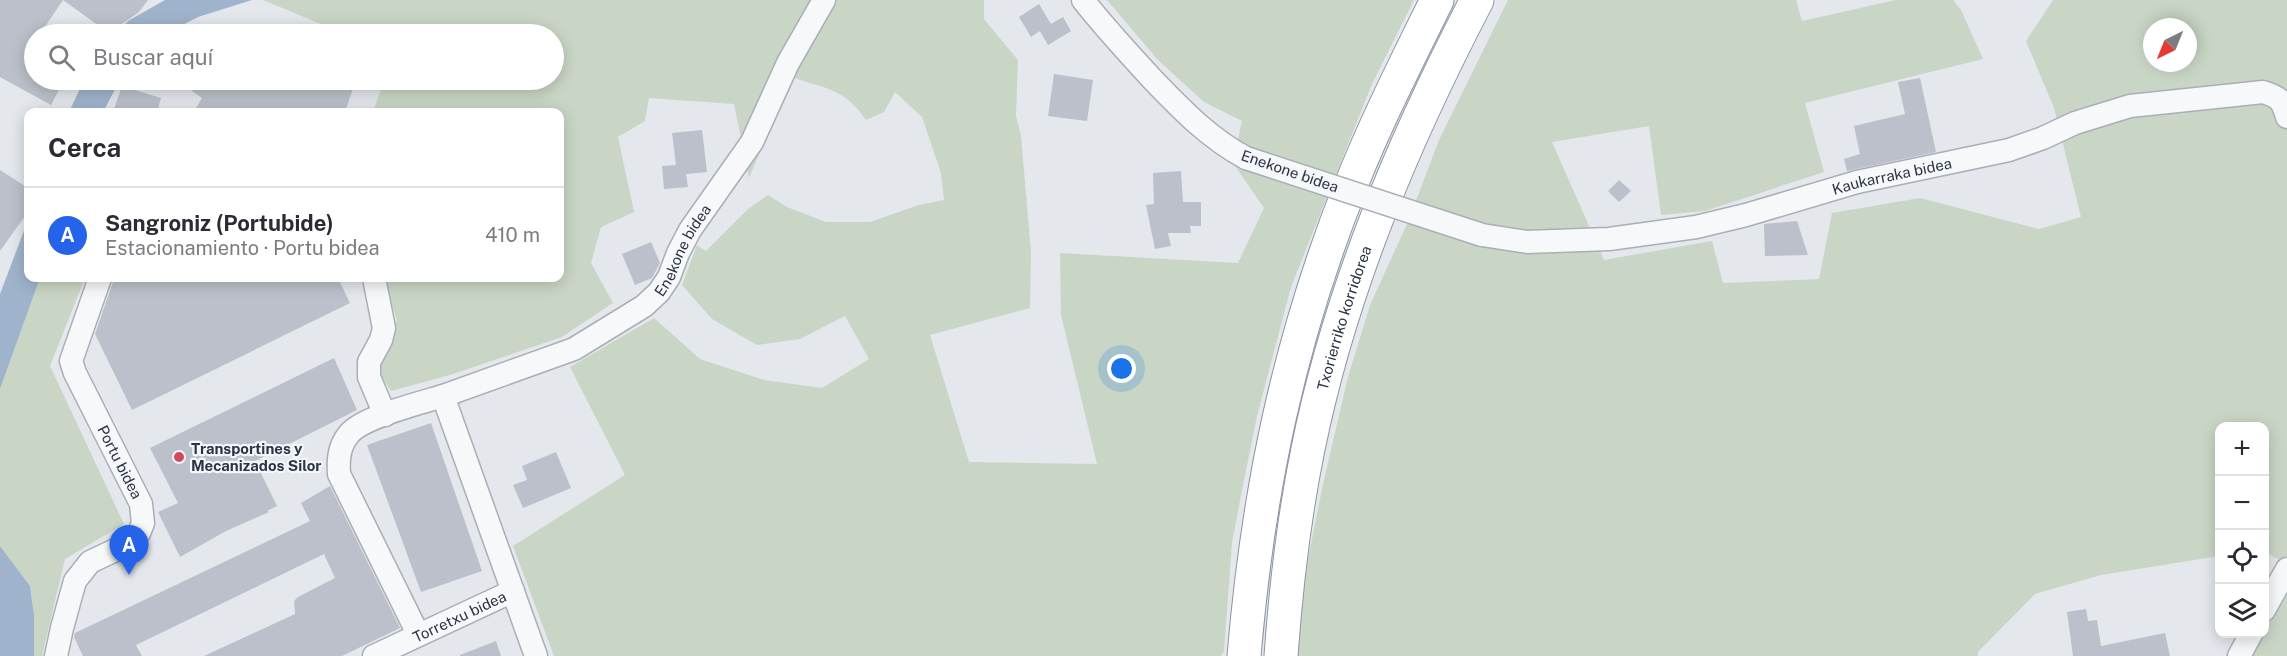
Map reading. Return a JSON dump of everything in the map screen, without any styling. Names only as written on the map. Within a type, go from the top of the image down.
[{"type":"highway","points":[[1245,656],[1250,589],[1262,502],[1273,441],[1300,332],[1324,256],[1352,183],[1381,114],[1437,0]]},
{"type":"highway","name":"Txorierriko korridorea","points":[[1281,656],[1285,602],[1297,508],[1308,448],[1335,342],[1385,196],[1414,129],[1478,0]]},
{"type":"street","name":"Enekone bidea","points":[[418,634],[339,474],[340,450],[349,433],[364,423],[385,415],[574,348],[644,306],[659,292],[669,277],[690,230],[752,142],[788,63],[824,0]]},
{"type":"street","name":"Enekone bidea","points":[[1083,0],[1110,34],[1180,108],[1218,142],[1246,158],[1482,235]]},
{"type":"street","name":"Kaukarraka bidea","points":[[1482,235],[1527,242],[1609,239],[1696,227],[1746,215],[1857,182],[2009,150],[2075,123],[2130,106],[2263,92],[2277,96],[2284,106],[2287,117]]},
{"type":"street","name":"Portu bidea","points":[[56,656],[75,581],[90,562],[126,545],[139,533],[143,523],[141,504],[71,362],[99,282]]},
{"type":"street","points":[[375,282],[384,328],[381,340],[369,362],[369,377],[385,415]]},
{"type":"street","points":[[443,396],[536,656]]},
{"type":"street","points":[[2269,603],[2287,570]]},
{"type":"street","name":"Torretxu bidea","points":[[374,656],[513,591]]},
{"type":"street","points":[[2239,656],[2248,638]]},
{"type":"green space","points":[[263,0],[984,0],[984,19],[1018,60],[1016,116],[1021,136],[1031,252],[1030,308],[930,335],[969,462],[1097,464],[1061,315],[1060,253],[1238,263],[1264,208],[1233,163],[1242,121],[1204,102],[1158,60],[1107,0],[1414,0],[1372,84],[1291,287],[1257,416],[1243,485],[1232,543],[1224,651],[1221,656],[554,656],[513,546],[625,475],[570,367],[654,318],[700,359],[764,380],[822,388],[869,359],[845,316],[800,339],[757,345],[712,319],[682,285],[697,245],[706,251],[748,209],[768,195],[787,207],[826,222],[870,222],[919,205],[944,200],[941,173],[922,117],[895,92],[884,112],[866,120],[858,109],[842,95],[792,77],[749,178],[734,104],[649,98],[645,121],[618,137],[634,212],[601,227],[591,263],[613,303],[562,337],[450,375],[391,391],[375,367],[397,321],[385,282],[564,282],[564,108],[374,108],[381,90],[564,90],[564,24],[321,24]]},
{"type":"green space","points":[[1508,0],[1796,0],[1802,21],[1896,0],[1953,0],[1961,10],[1983,59],[1805,103],[1824,172],[1705,211],[1661,215],[1649,126],[1552,142],[1604,260],[1712,241],[1723,283],[1819,279],[1832,213],[1920,198],[2039,229],[2081,217],[2054,108],[2026,41],[2053,0],[2287,0],[2287,564],[2269,554],[2269,422],[2215,422],[2215,557],[2101,575],[2035,594],[1978,652],[1978,656],[1297,656],[1304,579],[1348,377],[1370,305],[1407,224],[1439,140]]},
{"type":"green space","points":[[39,282],[83,282],[50,366],[124,524],[65,559],[42,656],[34,656],[34,615],[30,586],[0,546],[0,389]]},
{"type":"green space","points":[[2287,590],[2287,656],[2250,656],[2260,638],[2269,638],[2269,623]]},
{"type":"water","points":[[165,0],[252,0],[198,17],[184,24],[125,24]]},
{"type":"water","points":[[79,90],[115,90],[105,108],[71,108]]},
{"type":"water","points":[[24,231],[24,282],[39,282],[0,389],[0,294]]},
{"type":"water","points":[[0,546],[30,586],[34,615],[34,656],[0,656]]},
{"type":"building","points":[[0,0],[63,0],[47,24],[24,24],[24,90],[59,90],[51,105],[0,77]]},
{"type":"building","points":[[63,0],[148,0],[139,12],[122,24],[96,24]]},
{"type":"building","points":[[1039,4],[1051,24],[1063,17],[1071,31],[1048,45],[1040,31],[1031,37],[1019,17]]},
{"type":"building","points":[[1054,74],[1093,80],[1087,121],[1048,116]]},
{"type":"building","points":[[1920,78],[1936,152],[1847,171],[1844,159],[1860,154],[1854,126],[1905,114],[1898,82]]},
{"type":"building","points":[[121,90],[135,90],[161,98],[158,108],[114,108]]},
{"type":"building","points":[[353,90],[346,108],[196,108],[202,98],[192,91]]},
{"type":"building","points":[[702,130],[707,172],[686,174],[688,187],[664,189],[662,166],[676,165],[672,133]]},
{"type":"building","points":[[0,170],[24,185],[24,218],[0,251]]},
{"type":"building","points":[[1181,171],[1183,202],[1201,202],[1201,226],[1190,226],[1191,233],[1168,233],[1171,246],[1155,249],[1146,205],[1154,204],[1153,173]]},
{"type":"building","points":[[1619,180],[1631,191],[1619,202],[1608,191]]},
{"type":"building","points":[[1797,221],[1808,255],[1765,256],[1764,224]]},
{"type":"building","points":[[651,242],[660,263],[652,278],[635,285],[622,254]]},
{"type":"building","points":[[113,282],[340,282],[350,303],[132,410],[95,334]]},
{"type":"building","points":[[334,358],[357,410],[255,461],[277,506],[180,557],[158,512],[178,503],[150,448]]},
{"type":"building","points":[[431,423],[482,571],[421,592],[367,445]]},
{"type":"building","points":[[556,452],[571,488],[523,508],[513,485],[527,480],[522,466]]},
{"type":"building","points":[[330,486],[400,628],[342,656],[204,656],[295,614],[294,601],[298,597],[335,578],[324,554],[136,645],[142,656],[83,656],[74,637],[75,633],[310,521],[301,503]]},
{"type":"building","points":[[2086,609],[2088,621],[2097,620],[2101,646],[2165,633],[2170,656],[2073,656],[2067,612]]},
{"type":"building","points":[[496,641],[501,656],[460,656],[460,655]]},
{"type":"place","name":"Transportines y Mecanizados Silor","points":[[179,457]]},
{"type":"place","name":"Sangroniz (Portubide)","points":[[129,575]]}]
